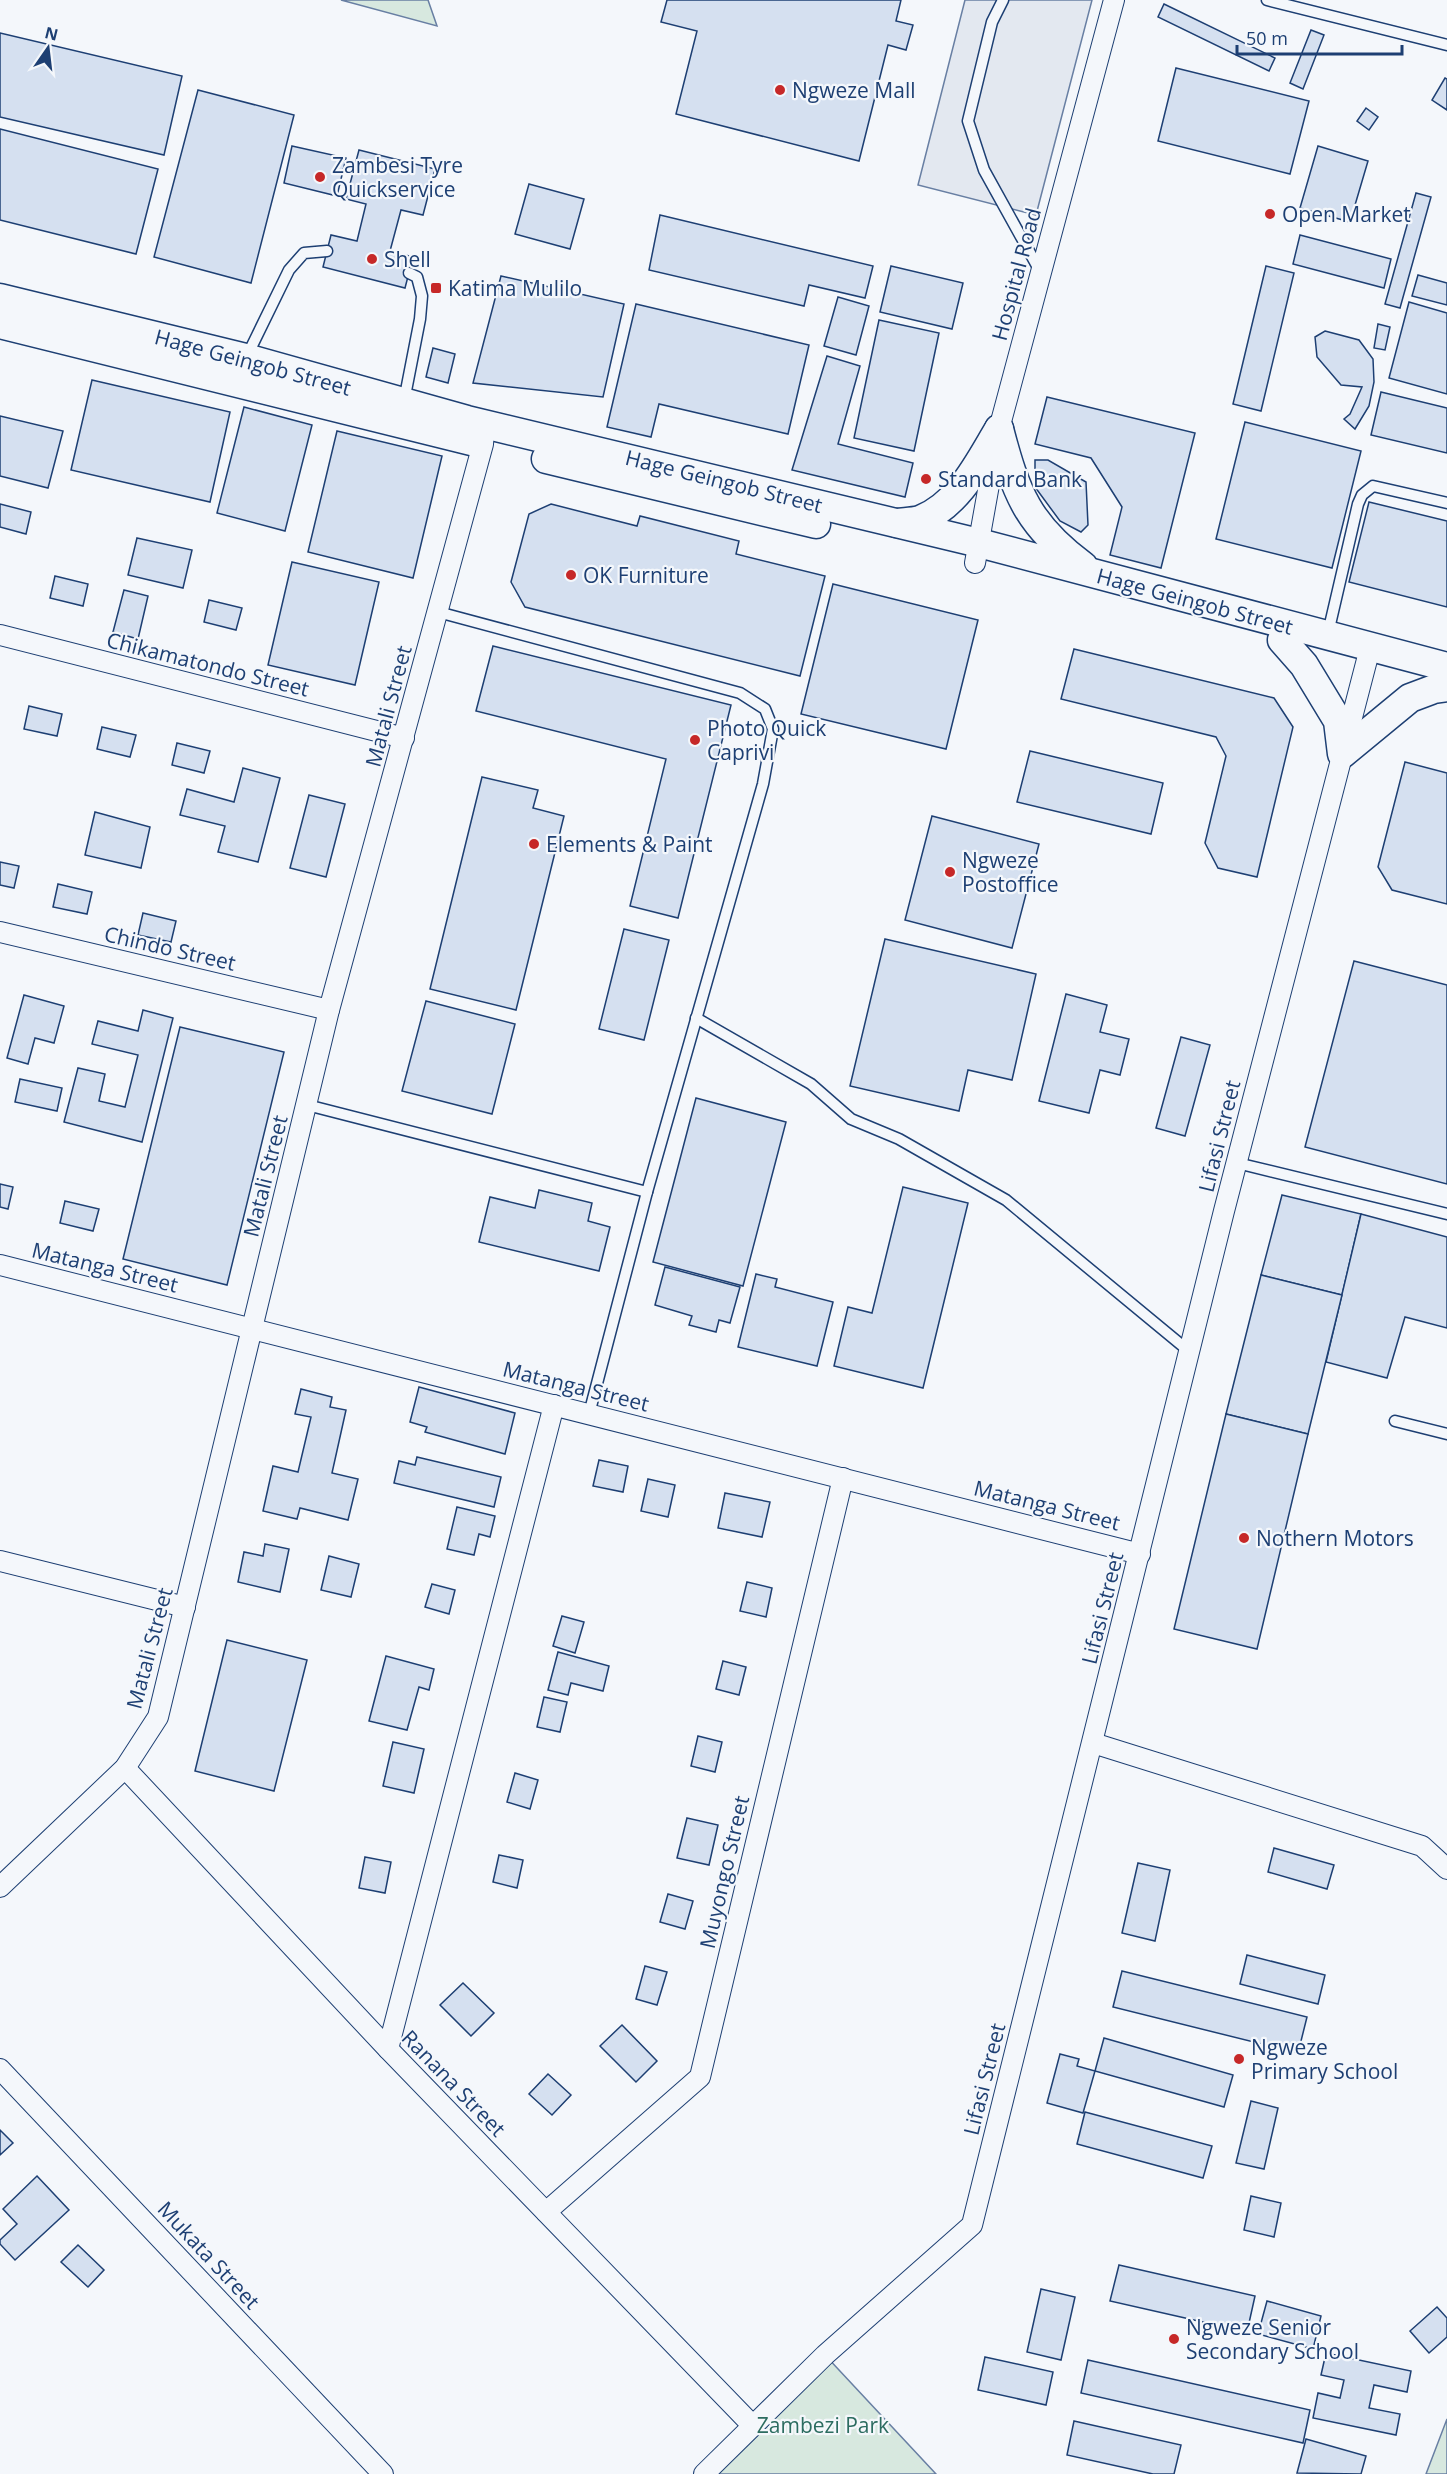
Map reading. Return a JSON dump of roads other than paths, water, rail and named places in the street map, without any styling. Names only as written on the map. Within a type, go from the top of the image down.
[{"type":"street","name":"Hospital Road","points":[[977,553],[999,429],[1114,0]]},
{"type":"street","name":"Hage Geingob Street","points":[[0,298],[246,358],[404,402],[484,434],[977,553],[1282,640],[1447,667]]},
{"type":"street","name":"Hage Geingob Street","points":[[0,324],[894,524],[977,553],[1094,574],[1327,637],[1368,655],[1447,681]]},
{"type":"street","points":[[894,524],[920,520],[941,507],[963,487],[999,429]]},
{"type":"street","points":[[999,429],[1011,475],[1026,507],[1046,536],[1094,574]]},
{"type":"street","name":"Matali Street","points":[[0,1887],[125,1768],[158,1717],[329,1010],[438,612],[484,434]]},
{"type":"street","name":"Chikamatondo Street","points":[[0,635],[404,738]]},
{"type":"street","points":[[1282,640],[1304,665],[1333,711],[1338,721],[1342,754]]},
{"type":"street","name":"Lifasi Street","points":[[704,2474],[825,2355],[972,2225],[1237,1163],[1368,655]]},
{"type":"street","points":[[1342,754],[1410,698],[1447,687]]},
{"type":"street","name":"Chindo Street","points":[[0,932],[329,1010]]},
{"type":"street","name":"Matanga Street","points":[[0,1265],[1140,1554]]},
{"type":"street","points":[[388,2049],[554,1405]]},
{"type":"street","name":"Muyongo Street","points":[[546,2212],[700,2077],[843,1478]]},
{"type":"street","points":[[0,1561],[185,1607]]},
{"type":"street","points":[[1093,1743],[1422,1846],[1447,1869]]},
{"type":"street","name":"Ranana Street","points":[[125,1768],[388,2049],[753,2426]]},
{"type":"street","name":"Mukata Street","points":[[0,2069],[383,2474]]},
{"type":"lane","points":[[1003,0],[992,22],[968,121],[984,170],[1041,274]]},
{"type":"lane","points":[[1267,0],[1447,45]]},
{"type":"lane","points":[[246,358],[289,270],[304,253],[327,251]]},
{"type":"lane","points":[[404,402],[420,319],[422,296],[417,277],[409,273]]},
{"type":"lane","points":[[1327,637],[1362,495],[1373,486],[1447,503]]},
{"type":"lane","points":[[438,612],[741,693],[765,709],[773,729],[763,784],[647,1192],[589,1414]]},
{"type":"lane","points":[[696,1018],[811,1084],[851,1119],[899,1138],[1006,1200],[1190,1352]]},
{"type":"lane","points":[[307,1105],[647,1192]]},
{"type":"lane","points":[[1237,1163],[1447,1214]]},
{"type":"lane","points":[[1395,1421],[1447,1434]]},
{"type":"place","name":"Ngweze Mall","points":[[780,90]]},
{"type":"place","name":"Zambesi Tyre Quickservice","points":[[320,177]]},
{"type":"place","name":"Open Market","points":[[1270,214]]},
{"type":"place","name":"Shell","points":[[372,259]]},
{"type":"place","name":"Katima Mulilo","points":[[436,288]]},
{"type":"place","name":"Standard Bank","points":[[926,479]]},
{"type":"place","name":"OK Furniture","points":[[571,575]]},
{"type":"place","name":"Photo Quick Caprivi","points":[[695,740]]},
{"type":"place","name":"Elements & Paint","points":[[534,844]]},
{"type":"place","name":"Ngweze Postoffice","points":[[950,872]]},
{"type":"place","name":"Nothern Motors","points":[[1244,1538]]},
{"type":"place","name":"Ngweze Primary School","points":[[1239,2059]]},
{"type":"place","name":"Ngweze Senior Secondary School","points":[[1174,2339]]},
{"type":"park label","name":"Zambezi Park","points":[[823,2425]]}]
